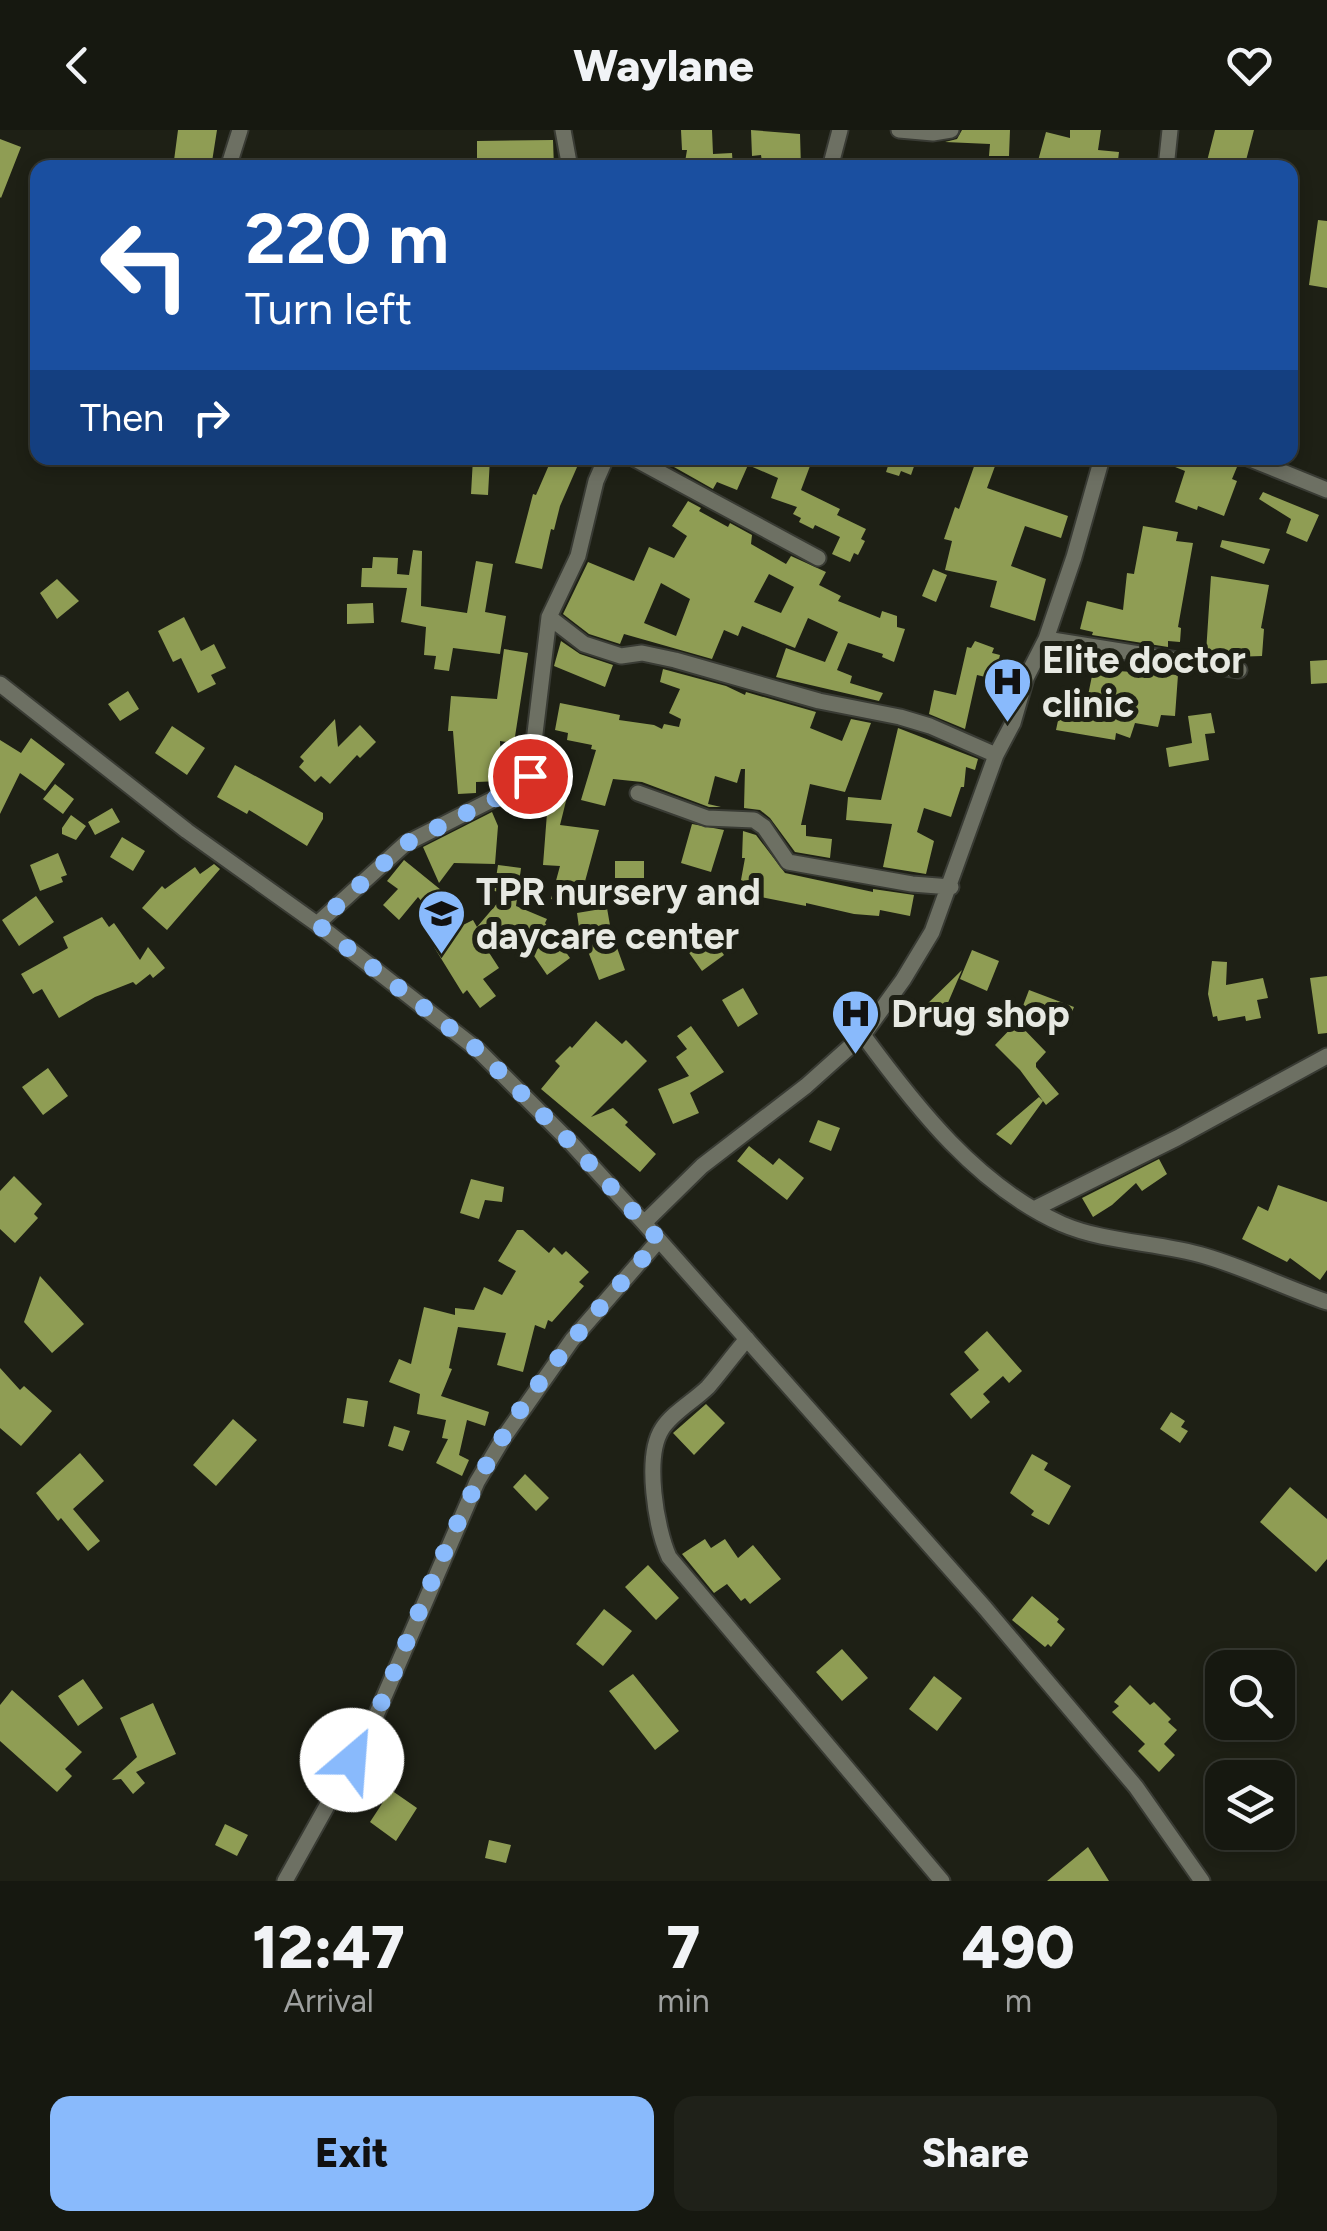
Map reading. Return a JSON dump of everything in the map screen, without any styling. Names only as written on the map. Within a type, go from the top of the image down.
[{"type":"street","points":[[231,160],[240,130]]},
{"type":"street","points":[[562,130],[568,160]]},
{"type":"street","points":[[832,160],[839,130]]},
{"type":"street","points":[[899,130],[950,130]]},
{"type":"street","points":[[1167,160],[1170,130]]},
{"type":"street","points":[[317,924],[405,844],[520,786],[530,776],[549,617],[578,556],[603,465]]},
{"type":"street","points":[[646,465],[818,558]]},
{"type":"street","points":[[644,1224],[702,1166],[806,1086],[862,1035],[932,932],[996,755],[1014,723],[1026,678],[1046,639],[1100,465]]},
{"type":"street","points":[[1265,465],[1327,490]]},
{"type":"street","points":[[549,617],[584,644],[621,656],[642,653],[675,660],[819,701],[900,717],[996,755]]},
{"type":"street","points":[[1046,639],[1239,670]]},
{"type":"street","points":[[0,684],[187,831],[317,924],[478,1050],[572,1144],[985,1608],[1136,1787],[1202,1881]]},
{"type":"street","points":[[638,793],[707,818],[754,820],[764,827],[788,862],[950,887]]},
{"type":"street","points":[[862,1035],[906,1094],[945,1136],[990,1178],[1034,1209],[1064,1225],[1203,1255],[1327,1302]]},
{"type":"street","points":[[1034,1209],[1177,1138],[1327,1056]]},
{"type":"street","points":[[285,1881],[371,1727],[477,1482],[504,1436],[572,1340],[659,1240]]},
{"type":"street","points":[[747,1340],[708,1387],[661,1430],[655,1458],[661,1539],[669,1557],[942,1881]]},
{"type":"building","points":[[178,130],[217,130],[212,160],[174,160]]},
{"type":"building","points":[[681,130],[712,130],[713,154],[732,153],[732,160],[685,160],[687,150],[682,150]]},
{"type":"building","points":[[751,130],[800,134],[801,160],[762,160],[761,155],[752,156]]},
{"type":"building","points":[[962,130],[1010,130],[1009,156],[989,156],[990,144],[945,142],[957,139]]},
{"type":"building","points":[[1070,130],[1101,130],[1098,150],[1119,152],[1118,160],[1038,160],[1046,132],[1070,138]]},
{"type":"building","points":[[1215,130],[1254,130],[1246,160],[1207,160]]},
{"type":"building","points":[[0,139],[21,147],[1,198],[0,197]]},
{"type":"building","points":[[553,140],[554,160],[477,160],[477,141]]},
{"type":"building","points":[[1318,220],[1327,221],[1327,288],[1309,285]]},
{"type":"building","points":[[473,465],[490,465],[488,495],[471,494]]},
{"type":"building","points":[[549,465],[578,465],[554,530],[551,529],[542,569],[515,563],[533,494],[536,495]]},
{"type":"building","points":[[670,465],[748,465],[737,490],[717,482],[713,489]]},
{"type":"building","points":[[748,465],[810,465],[801,490],[840,509],[837,515],[866,529],[858,555],[854,553],[850,562],[832,554],[840,537],[799,522],[801,518],[793,514],[797,507],[771,498],[778,478]]},
{"type":"building","points":[[915,465],[911,475],[901,471],[899,476],[886,472],[888,466]]},
{"type":"building","points":[[975,465],[995,465],[987,488],[1068,516],[1061,538],[1025,526],[1011,566],[1046,579],[1035,621],[990,607],[997,581],[945,570],[952,541],[944,539],[955,507],[959,509]]},
{"type":"building","points":[[1170,465],[1237,467],[1232,479],[1237,481],[1224,516],[1175,502],[1185,471]]},
{"type":"building","points":[[1263,492],[1319,515],[1307,542],[1286,533],[1291,519],[1259,499]]},
{"type":"building","points":[[688,501],[728,527],[730,523],[752,535],[751,544],[786,564],[791,556],[826,572],[819,585],[841,596],[838,601],[880,618],[882,611],[897,616],[897,627],[905,629],[894,662],[882,657],[883,654],[848,643],[837,670],[852,676],[850,683],[883,693],[879,701],[776,677],[786,648],[825,662],[838,632],[808,618],[795,648],[742,626],[738,636],[724,630],[712,659],[624,634],[620,644],[589,634],[563,614],[588,562],[634,581],[649,547],[674,558],[687,536],[672,526]],"holes":[[[769,574],[794,587],[781,613],[754,602]],[[661,583],[690,599],[676,636],[644,623]]]},
{"type":"building","points":[[1143,526],[1178,532],[1176,541],[1193,543],[1178,627],[1180,642],[1168,641],[1168,647],[1092,635],[1093,632],[1080,629],[1087,601],[1123,610],[1127,573],[1134,574]]},
{"type":"building","points":[[1222,540],[1270,549],[1264,564],[1220,547]]},
{"type":"building","points":[[413,550],[422,551],[421,606],[467,613],[476,561],[493,564],[485,612],[506,616],[500,654],[453,648],[449,671],[434,669],[436,656],[424,655],[426,627],[401,622],[407,588],[361,587],[362,568],[372,568],[373,557],[398,558],[397,574],[409,575]]},
{"type":"building","points":[[933,569],[947,575],[936,602],[922,596]]},
{"type":"building","points":[[1211,576],[1269,585],[1261,628],[1262,656],[1206,653]]},
{"type":"building","points":[[57,579],[79,601],[57,619],[40,593]]},
{"type":"building","points":[[373,603],[374,623],[347,624],[347,604]]},
{"type":"building","points":[[184,617],[201,651],[214,644],[226,668],[211,675],[216,684],[198,693],[181,658],[173,662],[158,631]]},
{"type":"building","points":[[561,641],[580,654],[613,665],[605,687],[554,666]]},
{"type":"building","points":[[975,641],[994,648],[992,653],[1000,655],[994,679],[977,675],[965,729],[929,714],[934,690],[956,695],[967,647],[971,648]]},
{"type":"building","points":[[504,649],[528,653],[514,743],[500,741],[502,781],[476,782],[476,793],[458,794],[453,731],[448,731],[451,696],[497,699]]},
{"type":"building","points":[[1101,659],[1120,662],[1118,671],[1178,675],[1175,716],[1161,715],[1158,727],[1135,723],[1130,738],[1116,733],[1115,740],[1056,730],[1060,711],[1084,715],[1094,666],[1099,667]]},
{"type":"building","points":[[1327,660],[1327,683],[1311,684],[1310,661]]},
{"type":"building","points":[[663,669],[816,712],[810,728],[842,741],[851,719],[871,723],[845,792],[810,784],[801,825],[806,825],[806,836],[832,839],[830,858],[795,852],[770,818],[760,810],[744,808],[745,769],[741,769],[737,783],[715,776],[708,804],[721,807],[709,807],[642,782],[613,779],[605,806],[581,800],[596,750],[591,749],[592,745],[567,740],[568,733],[555,730],[560,703],[620,715],[619,720],[662,729],[664,724],[679,727],[681,719],[669,713],[680,689],[660,682]]},
{"type":"building","points":[[128,691],[139,709],[120,721],[108,704]]},
{"type":"building","points":[[1211,713],[1215,733],[1205,734],[1209,760],[1169,767],[1166,748],[1192,743],[1188,716]]},
{"type":"building","points":[[335,719],[338,747],[360,725],[376,742],[360,758],[357,755],[330,784],[321,776],[315,782],[299,767],[304,761],[300,757]]},
{"type":"building","points":[[172,726],[205,748],[187,775],[155,753]]},
{"type":"building","points":[[898,728],[978,759],[975,770],[966,767],[964,787],[951,817],[924,808],[917,832],[934,841],[926,874],[883,867],[892,824],[846,820],[848,797],[881,800]]},
{"type":"building","points":[[31,738],[65,764],[45,791],[20,773],[0,814],[0,740],[21,753]]},
{"type":"building","points":[[235,765],[323,813],[307,846],[249,810],[247,814],[217,797]]},
{"type":"building","points":[[55,784],[74,799],[63,814],[43,799]]},
{"type":"building","points":[[541,791],[567,797],[560,825],[599,830],[578,907],[551,899],[560,866],[543,865],[547,813],[536,811]]},
{"type":"building","points":[[112,808],[120,822],[95,835],[88,822]]},
{"type":"building","points":[[492,812],[498,826],[495,864],[454,863],[439,883],[423,847]]},
{"type":"building","points":[[71,815],[86,826],[76,840],[62,834]]},
{"type":"building","points":[[692,824],[724,830],[711,872],[681,863]]},
{"type":"building","points":[[743,831],[756,835],[785,873],[873,892],[914,895],[910,916],[880,910],[879,916],[854,914],[806,903],[738,897],[740,885],[746,882],[741,880],[745,858]]},
{"type":"building","points":[[122,837],[145,851],[133,871],[110,857]]},
{"type":"building","points":[[58,853],[67,875],[61,877],[63,882],[40,891],[30,865]]},
{"type":"building","points":[[404,860],[441,890],[435,895],[461,926],[473,920],[477,927],[506,893],[494,891],[498,865],[521,868],[516,906],[547,919],[545,923],[570,958],[547,975],[532,953],[547,942],[510,925],[488,951],[499,968],[483,979],[496,996],[480,1008],[467,990],[463,994],[434,947],[450,937],[418,897],[399,920],[383,905],[398,889],[387,881]]},
{"type":"building","points":[[615,861],[644,861],[644,878],[615,878]]},
{"type":"building","points":[[214,864],[220,869],[167,930],[142,908],[162,886],[165,889],[195,867],[200,874]]},
{"type":"building","points":[[36,896],[54,922],[19,946],[2,920]]},
{"type":"building","points":[[607,908],[625,970],[599,980],[586,946],[582,949],[577,913]]},
{"type":"building","points":[[102,917],[109,927],[114,923],[140,960],[148,947],[165,968],[153,978],[150,974],[136,985],[133,982],[95,997],[59,1018],[42,989],[33,994],[21,974],[68,948],[63,937]]},
{"type":"building","points":[[702,924],[724,955],[702,971],[680,940]]},
{"type":"building","points":[[972,950],[999,961],[987,991],[960,979]]},
{"type":"building","points":[[1212,961],[1227,962],[1226,985],[1263,978],[1268,998],[1257,1000],[1261,1018],[1246,1021],[1245,1016],[1218,1021],[1217,1016],[1213,1017],[1208,994]]},
{"type":"building","points":[[962,970],[947,1005],[956,1015],[940,1029],[922,1009]]},
{"type":"building","points":[[1327,976],[1327,1033],[1318,1034],[1310,978]]},
{"type":"building","points":[[743,988],[758,1014],[738,1027],[722,1000]]},
{"type":"building","points":[[1029,990],[1074,1007],[1065,1029],[1021,1011]]},
{"type":"building","points":[[596,1021],[622,1044],[626,1040],[647,1061],[591,1117],[613,1108],[628,1122],[625,1125],[656,1154],[640,1172],[541,1089],[560,1066],[555,1061]]},
{"type":"building","points":[[1017,1022],[1046,1052],[1036,1067],[1059,1094],[1046,1105],[995,1045]]},
{"type":"building","points":[[691,1026],[724,1072],[690,1093],[699,1113],[673,1124],[658,1089],[689,1076],[676,1057],[687,1049],[677,1036]]},
{"type":"building","points":[[48,1068],[68,1096],[43,1115],[22,1087]]},
{"type":"building","points":[[1039,1097],[1043,1101],[1011,1145],[996,1134]]},
{"type":"building","points":[[818,1120],[840,1128],[831,1151],[809,1142]]},
{"type":"building","points":[[749,1146],[773,1165],[779,1158],[804,1178],[787,1200],[737,1161]]},
{"type":"building","points":[[1159,1159],[1167,1174],[1142,1191],[1136,1183],[1093,1217],[1082,1198]]},
{"type":"building","points":[[14,1176],[42,1204],[34,1214],[38,1218],[15,1243],[0,1229],[0,1191]]},
{"type":"building","points":[[471,1179],[504,1187],[502,1202],[485,1200],[479,1219],[460,1213]]},
{"type":"building","points":[[1278,1185],[1327,1202],[1327,1270],[1320,1280],[1290,1258],[1287,1262],[1242,1239],[1258,1206],[1268,1211]]},
{"type":"building","points":[[517,1230],[523,1230],[549,1253],[554,1247],[562,1255],[566,1251],[589,1272],[579,1282],[584,1286],[552,1322],[548,1320],[545,1329],[535,1325],[523,1372],[497,1365],[506,1333],[458,1327],[449,1368],[452,1369],[441,1396],[489,1412],[485,1426],[467,1420],[459,1455],[469,1460],[462,1476],[436,1463],[448,1439],[442,1438],[446,1420],[417,1414],[420,1394],[389,1382],[399,1359],[411,1364],[424,1307],[455,1315],[455,1308],[474,1310],[484,1287],[502,1295],[516,1271],[498,1261]]},
{"type":"building","points":[[40,1276],[84,1324],[52,1353],[24,1322]]},
{"type":"building","points":[[987,1331],[1022,1371],[1009,1383],[1003,1376],[983,1394],[990,1402],[971,1419],[950,1394],[979,1370],[964,1352]]},
{"type":"building","points":[[0,1368],[20,1390],[24,1386],[52,1411],[21,1446],[0,1428]]},
{"type":"building","points":[[347,1398],[368,1401],[364,1427],[343,1423]]},
{"type":"building","points":[[706,1404],[725,1423],[694,1455],[673,1433]]},
{"type":"building","points":[[1171,1412],[1185,1421],[1181,1427],[1188,1431],[1180,1443],[1160,1429]]},
{"type":"building","points":[[233,1419],[257,1440],[216,1486],[193,1465]]},
{"type":"building","points":[[394,1426],[410,1431],[403,1451],[388,1446]]},
{"type":"building","points":[[80,1453],[104,1481],[73,1509],[100,1541],[88,1551],[36,1493]]},
{"type":"building","points":[[1032,1454],[1048,1463],[1044,1470],[1071,1486],[1049,1525],[1031,1515],[1034,1511],[1010,1493]]},
{"type":"building","points":[[525,1474],[549,1498],[536,1511],[513,1487]]},
{"type":"building","points":[[1290,1487],[1327,1519],[1327,1559],[1316,1572],[1260,1522]]},
{"type":"building","points":[[705,1539],[711,1548],[725,1539],[738,1558],[753,1545],[781,1579],[750,1604],[745,1598],[741,1601],[727,1584],[714,1593],[682,1554]]},
{"type":"building","points":[[648,1565],[679,1598],[656,1620],[625,1587]]},
{"type":"building","points":[[1032,1596],[1065,1629],[1051,1647],[1045,1647],[1012,1620]]},
{"type":"building","points":[[604,1609],[632,1631],[603,1666],[576,1644]]},
{"type":"building","points":[[842,1649],[868,1678],[842,1701],[816,1672]]},
{"type":"building","points":[[633,1674],[679,1731],[655,1750],[609,1691]]},
{"type":"building","points":[[934,1676],[962,1698],[937,1731],[909,1709]]},
{"type":"building","points":[[83,1679],[103,1708],[78,1726],[58,1696]]},
{"type":"building","points":[[1130,1685],[1150,1705],[1154,1702],[1177,1730],[1164,1744],[1175,1755],[1159,1772],[1138,1751],[1145,1744],[1112,1712],[1119,1706],[1114,1702]]},
{"type":"building","points":[[12,1690],[82,1752],[65,1769],[72,1776],[57,1792],[0,1741],[0,1705]]},
{"type":"building","points":[[153,1703],[176,1754],[136,1772],[145,1783],[133,1794],[121,1779],[112,1780],[137,1757],[120,1718]]},
{"type":"building","points":[[391,1790],[417,1808],[396,1841],[370,1822]]},
{"type":"building","points":[[225,1824],[248,1835],[237,1856],[215,1845]]},
{"type":"building","points":[[489,1840],[511,1845],[506,1863],[485,1858]]},
{"type":"building","points":[[1088,1847],[1109,1881],[1047,1881]]},
{"type":"place","name":"Elite doctor clinic","points":[[1007,724]]},
{"type":"place","name":"TPR nursery and daycare center","points":[[441,956]]},
{"type":"place","name":"Drug shop","points":[[856,1056]]},
{"type":"route","points":[[352,1760],[371,1727],[477,1482],[504,1436],[572,1340],[659,1240],[572,1144],[478,1050],[317,924],[405,844],[520,786],[530,776]]}]
